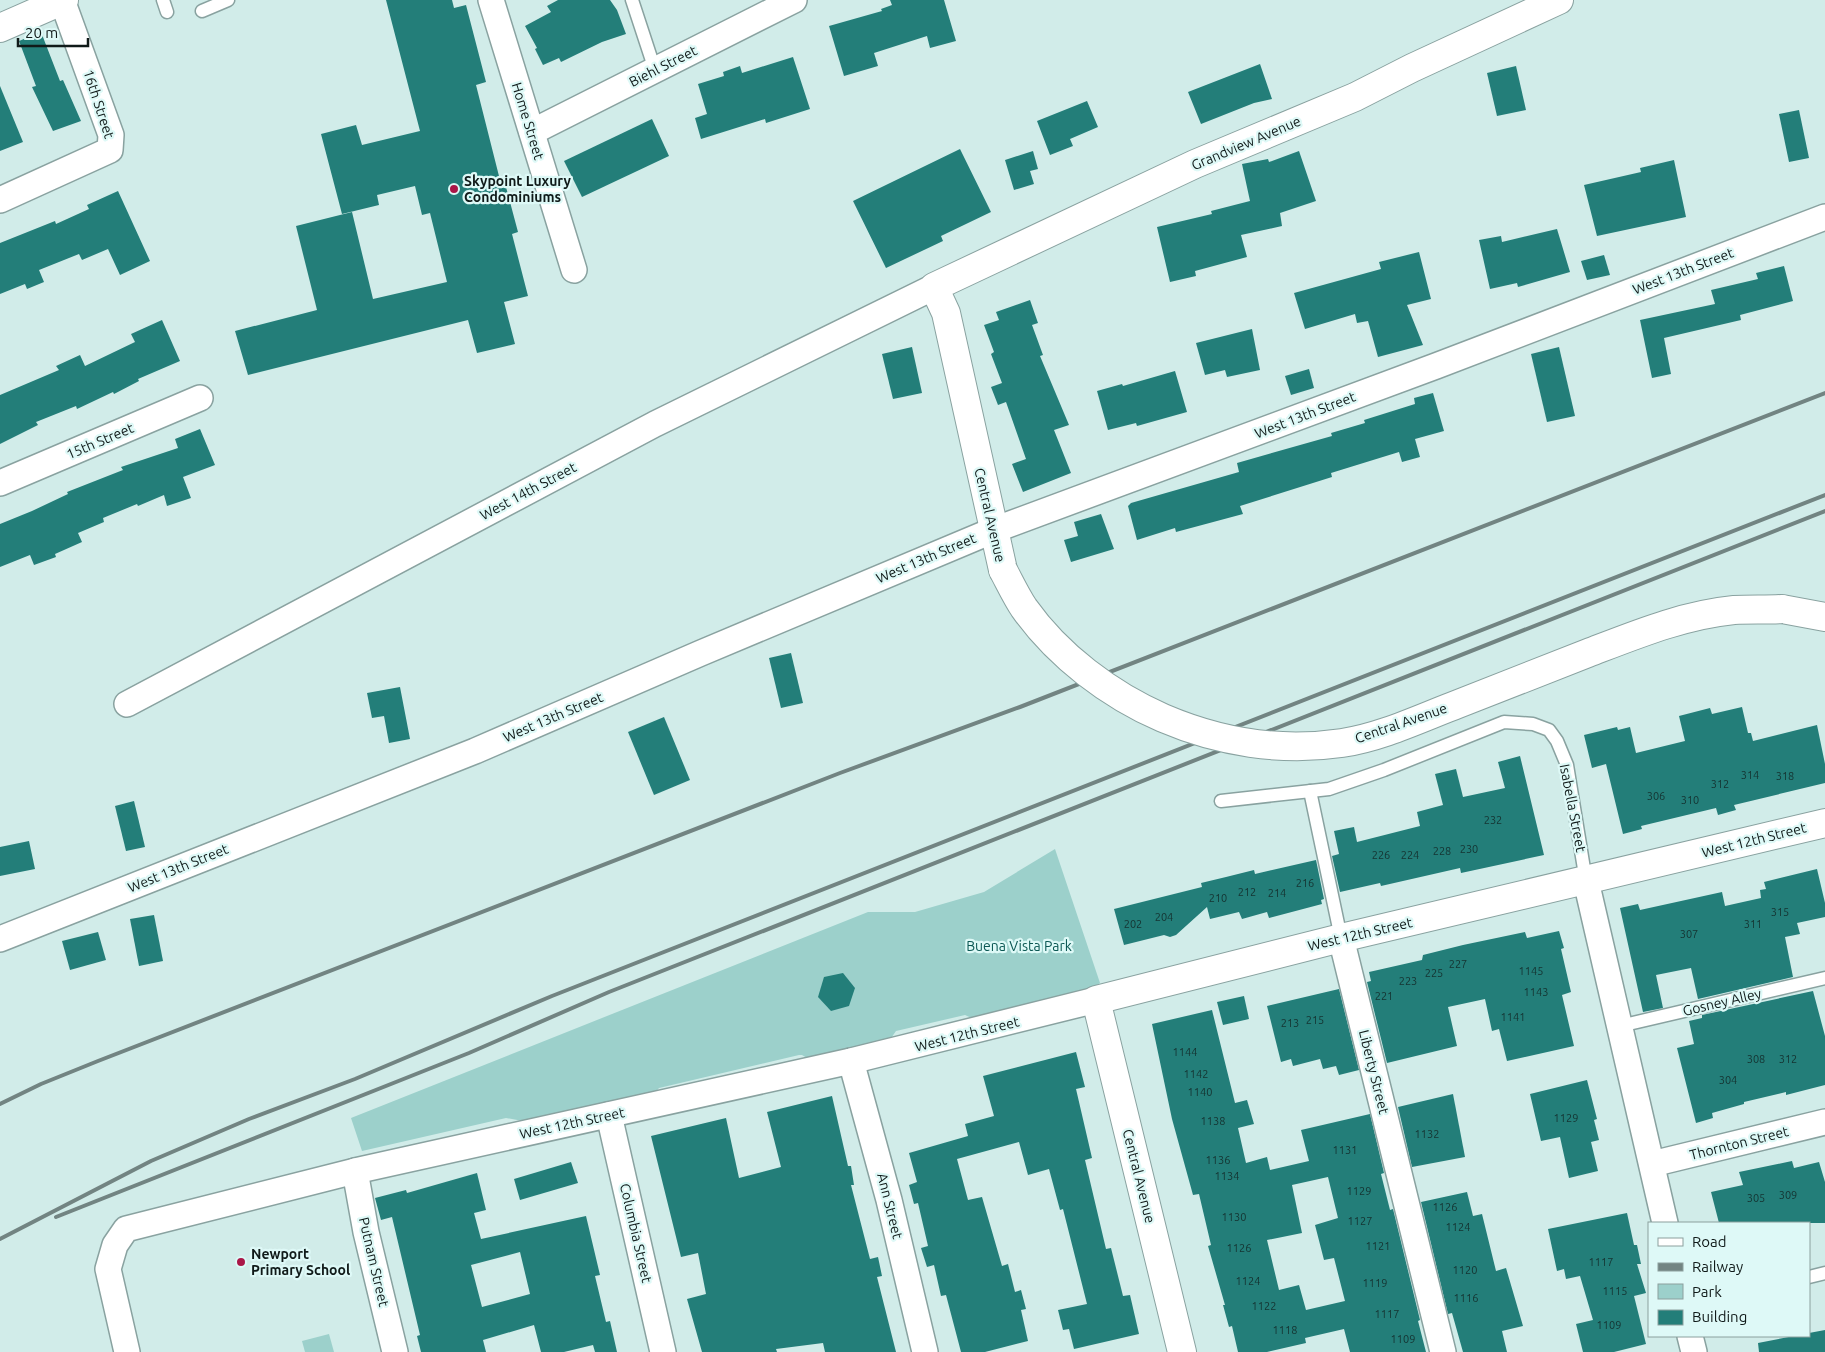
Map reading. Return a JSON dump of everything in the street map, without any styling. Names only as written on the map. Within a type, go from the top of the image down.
[{"type":"street","points":[[0,28],[63,0]]},
{"type":"street","name":"16th Street","points":[[0,200],[110,150],[112,146],[111,135],[63,0]]},
{"type":"street","name":"Home Street","points":[[491,0],[574,270]]},
{"type":"street","name":"Biehl Street","points":[[532,132],[794,0]]},
{"type":"street","name":"Grandview Avenue","points":[[934,287],[1195,164],[1355,97],[1412,68],[1559,0]]},
{"type":"street","name":"West 13th Street","points":[[0,939],[467,754],[701,652],[994,530],[1399,380],[1825,217]]},
{"type":"street","name":"Central Avenue","points":[[934,287],[946,313],[1003,570],[1025,608],[1052,640],[1089,674],[1132,704],[1177,724],[1219,737],[1261,745],[1308,746],[1344,742],[1396,728],[1646,630],[1695,617],[1733,610],[1782,609],[1825,617]]},
{"type":"street","name":"West 14th Street","points":[[127,704],[655,424],[934,287]]},
{"type":"street","name":"15th Street","points":[[0,484],[200,398]]},
{"type":"street","name":"West 12th Street","points":[[127,1352],[108,1269],[115,1245],[126,1229],[355,1172],[851,1062],[1341,938],[1825,823]]},
{"type":"street","name":"Isabella Street","points":[[1586,881],[1665,1222]]},
{"type":"street","name":"Liberty Street","points":[[1341,938],[1443,1352]]},
{"type":"street","name":"Central Avenue","points":[[1096,1000],[1182,1352]]},
{"type":"street","name":"Ann Street","points":[[851,1062],[889,1200],[925,1352]]},
{"type":"street","name":"Columbia Street","points":[[609,1115],[663,1352]]},
{"type":"street","name":"Thornton Street","points":[[1652,1164],[1825,1122]]},
{"type":"street","name":"Putnam Street","points":[[355,1172],[366,1232],[396,1352]]},
{"type":"street","points":[[1690,1337],[1694,1352]]},
{"type":"lane","points":[[202,11],[228,0]]},
{"type":"lane","points":[[632,0],[655,70]]},
{"type":"lane","name":"Isabella Street","points":[[1221,801],[1329,788],[1384,770],[1504,722],[1533,724],[1549,730],[1567,765],[1586,881]]},
{"type":"lane","name":"Liberty Street","points":[[1310,791],[1341,938]]},
{"type":"lane","name":"Gosney Alley","points":[[1620,1026],[1825,978]]},
{"type":"lane","points":[[1810,1276],[1825,1273]]},
{"type":"green space","name":"Buena Vista Park","points":[[1055,849],[1100,983],[1077,998],[978,1021],[965,1015],[896,1031],[887,1044],[812,1061],[799,1055],[659,1088],[650,1099],[528,1122],[506,1118],[362,1151],[351,1118],[868,912],[915,912],[984,892]]},
{"type":"green space","points":[[329,1334],[334,1352],[305,1352],[302,1341]]},
{"type":"building","name":"Skypoint Luxury Condominiums","points":[[386,0],[452,0],[454,8],[466,5],[486,82],[476,85],[502,188],[506,187],[518,232],[512,234],[528,296],[504,302],[515,344],[477,353],[468,320],[248,375],[235,331],[317,310],[296,226],[352,212],[373,299],[447,282],[430,213],[422,215],[415,186],[377,195],[379,205],[342,214],[321,134],[356,125],[362,145],[420,131]]},
{"type":"building","points":[[558,0],[610,0],[617,10],[626,34],[602,42],[561,62],[559,58],[543,65],[535,49],[537,48],[525,26],[551,12],[547,6]]},
{"type":"building","points":[[890,0],[944,0],[956,41],[930,48],[927,36],[874,53],[878,66],[844,76],[829,26],[882,11],[881,9],[892,5]]},
{"type":"building","points":[[41,32],[60,81],[63,80],[81,121],[53,131],[32,87],[36,86],[19,41]]},
{"type":"building","points":[[793,57],[810,109],[766,123],[765,119],[701,139],[695,118],[707,114],[698,84],[724,76],[723,72],[740,66],[742,73]]},
{"type":"building","points":[[1260,64],[1272,99],[1254,103],[1201,124],[1188,92]]},
{"type":"building","points":[[1516,66],[1526,110],[1497,116],[1487,73]]},
{"type":"building","points":[[0,86],[23,142],[0,151]]},
{"type":"building","points":[[1087,101],[1098,127],[1070,139],[1073,146],[1050,155],[1037,121]]},
{"type":"building","points":[[1799,110],[1809,158],[1789,162],[1779,114]]},
{"type":"building","points":[[652,119],[669,156],[582,197],[564,161]]},
{"type":"building","points":[[960,149],[991,212],[941,236],[943,241],[886,268],[853,201]]},
{"type":"building","points":[[1033,151],[1038,169],[1030,171],[1034,184],[1014,190],[1005,160]]},
{"type":"building","points":[[1299,151],[1316,201],[1280,213],[1282,226],[1241,235],[1247,257],[1195,271],[1196,276],[1170,282],[1157,227],[1212,214],[1211,211],[1250,201],[1242,164],[1268,159],[1269,162]]},
{"type":"building","points":[[1674,160],[1686,217],[1597,236],[1584,185],[1641,172],[1640,168]]},
{"type":"building","points":[[118,191],[150,261],[120,275],[108,249],[82,260],[79,254],[39,270],[44,282],[27,289],[25,284],[0,294],[0,243],[55,221],[56,224],[89,209],[87,205]]},
{"type":"building","points":[[1557,229],[1570,272],[1518,287],[1517,283],[1490,289],[1479,240],[1501,236],[1502,242]]},
{"type":"building","points":[[1419,252],[1431,299],[1407,305],[1423,345],[1378,357],[1368,321],[1357,323],[1355,314],[1305,329],[1294,293],[1381,269],[1379,262]]},
{"type":"building","points":[[1604,255],[1610,275],[1587,280],[1581,261]]},
{"type":"building","points":[[1784,266],[1793,301],[1740,315],[1741,320],[1664,338],[1671,374],[1652,378],[1640,320],[1715,304],[1711,290],[1758,279],[1756,273]]},
{"type":"building","points":[[1030,300],[1038,323],[1032,325],[1043,355],[1040,356],[1069,425],[1054,430],[1071,473],[1023,492],[1012,464],[1026,459],[1006,402],[998,405],[991,387],[1002,383],[991,354],[994,352],[984,325],[999,320],[996,312]]},
{"type":"building","points":[[162,320],[180,361],[138,379],[139,381],[114,394],[113,392],[77,409],[76,406],[36,422],[38,425],[0,444],[0,395],[59,370],[56,366],[80,355],[85,366],[135,342],[131,334]]},
{"type":"building","points":[[1252,329],[1260,370],[1227,377],[1225,370],[1205,375],[1196,343]]},
{"type":"building","points":[[912,347],[922,393],[893,399],[882,354]]},
{"type":"building","points":[[1559,347],[1575,416],[1547,422],[1531,354]]},
{"type":"building","points":[[1309,369],[1314,388],[1291,395],[1285,376]]},
{"type":"building","points":[[1175,371],[1187,412],[1137,426],[1136,423],[1108,430],[1097,391],[1122,384],[1123,386]]},
{"type":"building","points":[[1433,393],[1444,431],[1415,439],[1420,457],[1402,462],[1399,452],[1331,473],[1332,477],[1240,506],[1243,514],[1176,532],[1175,528],[1137,540],[1128,506],[1131,503],[1239,472],[1237,463],[1332,436],[1331,433],[1365,423],[1364,420],[1415,404],[1414,398]]},
{"type":"building","points":[[200,429],[215,465],[183,477],[191,498],[167,506],[164,495],[138,506],[137,504],[103,518],[104,522],[78,533],[82,542],[55,554],[56,557],[34,565],[30,555],[0,567],[0,524],[68,494],[67,492],[123,470],[121,467],[178,448],[175,439]]},
{"type":"building","points":[[1101,514],[1114,549],[1071,562],[1064,540],[1078,536],[1074,522]]},
{"type":"building","points":[[791,653],[803,703],[781,708],[769,658]]},
{"type":"building","points":[[400,687],[410,739],[389,743],[384,716],[372,718],[367,693]]},
{"type":"building","points":[[1742,707],[1748,733],[1751,733],[1753,741],[1817,725],[1825,764],[1825,783],[1734,805],[1736,810],[1718,815],[1716,808],[1641,826],[1642,829],[1623,834],[1606,764],[1592,768],[1584,735],[1617,727],[1618,730],[1630,727],[1636,753],[1685,741],[1679,716],[1710,708],[1712,714]]},
{"type":"building","points":[[664,717],[690,780],[654,795],[628,732]]},
{"type":"building","points":[[1520,756],[1544,855],[1461,873],[1460,868],[1381,886],[1380,883],[1340,892],[1332,856],[1339,854],[1334,831],[1354,827],[1357,842],[1420,826],[1417,812],[1443,805],[1435,774],[1456,769],[1463,797],[1505,788],[1498,762]]},
{"type":"building","points":[[134,801],[145,847],[126,851],[115,806]]},
{"type":"building","points":[[29,841],[35,869],[0,876],[0,847]]},
{"type":"building","points":[[1316,860],[1324,899],[1321,900],[1322,904],[1269,918],[1267,912],[1242,919],[1239,912],[1210,919],[1207,907],[1176,935],[1170,937],[1164,935],[1124,945],[1114,909],[1202,887],[1201,883],[1254,870],[1255,874]]},
{"type":"building","points":[[1817,869],[1825,903],[1825,917],[1797,923],[1800,934],[1785,937],[1793,977],[1698,999],[1691,968],[1656,975],[1663,1008],[1643,1012],[1620,908],[1638,904],[1640,910],[1722,892],[1725,906],[1761,898],[1760,890],[1766,889],[1764,882]]},
{"type":"building","points":[[154,915],[163,961],[139,966],[130,919]]},
{"type":"building","points":[[1559,931],[1564,948],[1561,949],[1571,992],[1562,995],[1574,1046],[1507,1061],[1499,1029],[1492,1031],[1485,999],[1448,1007],[1457,1046],[1387,1063],[1367,982],[1371,981],[1369,972],[1422,960],[1423,955],[1463,945],[1525,932],[1527,938]]},
{"type":"building","points":[[98,932],[106,960],[70,970],[62,941]]},
{"type":"building","points":[[843,973],[855,988],[849,1006],[831,1011],[818,997],[824,977]]},
{"type":"building","points":[[1339,989],[1359,1070],[1339,1075],[1336,1066],[1323,1069],[1320,1059],[1293,1066],[1291,1059],[1281,1062],[1267,1006]]},
{"type":"building","points":[[1813,991],[1825,1036],[1825,1085],[1786,1095],[1786,1092],[1744,1102],[1744,1104],[1712,1113],[1713,1118],[1696,1123],[1677,1048],[1694,1044],[1689,1021],[1702,1018],[1702,1015]]},
{"type":"building","points":[[1244,996],[1249,1019],[1223,1025],[1217,1002]]},
{"type":"building","points":[[1212,1010],[1235,1103],[1247,1100],[1254,1124],[1238,1128],[1246,1163],[1267,1157],[1270,1170],[1309,1161],[1301,1130],[1370,1114],[1384,1173],[1381,1174],[1390,1210],[1393,1209],[1426,1352],[1350,1352],[1344,1329],[1305,1338],[1306,1343],[1267,1352],[1238,1352],[1232,1326],[1229,1327],[1223,1305],[1225,1305],[1208,1246],[1211,1245],[1199,1194],[1193,1195],[1172,1119],[1152,1024]],"holes":[[[1328,1177],[1338,1218],[1315,1225],[1324,1260],[1334,1258],[1345,1301],[1306,1310],[1299,1285],[1279,1290],[1267,1240],[1302,1233],[1292,1185]]]},
{"type":"building","points":[[1076,1052],[1085,1087],[1076,1089],[1092,1158],[1085,1160],[1106,1249],[1111,1248],[1123,1296],[1130,1295],[1139,1334],[1074,1349],[1069,1329],[1063,1330],[1058,1310],[1087,1304],[1063,1209],[1060,1210],[1049,1169],[1028,1175],[1019,1142],[957,1159],[968,1200],[982,1197],[1002,1266],[1008,1264],[1015,1292],[1021,1290],[1026,1309],[1021,1310],[1028,1341],[985,1352],[961,1352],[946,1295],[941,1296],[934,1265],[927,1267],[921,1248],[928,1246],[918,1203],[914,1204],[909,1185],[917,1182],[909,1153],[968,1136],[965,1124],[994,1116],[983,1076]]},
{"type":"building","points":[[1587,1080],[1597,1119],[1594,1120],[1599,1140],[1591,1142],[1598,1171],[1569,1178],[1560,1137],[1541,1141],[1530,1094]]},
{"type":"building","points":[[1453,1094],[1465,1157],[1412,1167],[1398,1107]]},
{"type":"building","points":[[832,1096],[848,1166],[851,1166],[854,1185],[851,1185],[870,1259],[878,1257],[882,1276],[877,1277],[896,1352],[825,1352],[823,1343],[776,1349],[777,1352],[702,1352],[687,1299],[706,1294],[698,1253],[681,1257],[651,1136],[726,1118],[739,1178],[781,1167],[767,1112]]},
{"type":"building","points":[[1792,1161],[1794,1168],[1819,1162],[1825,1182],[1825,1223],[1719,1222],[1711,1192],[1743,1185],[1739,1172]]},
{"type":"building","points":[[571,1162],[578,1183],[520,1200],[514,1179]]},
{"type":"building","points":[[477,1173],[486,1210],[474,1213],[481,1239],[586,1216],[600,1275],[595,1276],[606,1322],[610,1321],[617,1352],[595,1352],[593,1345],[564,1352],[541,1352],[534,1325],[483,1340],[486,1352],[421,1352],[417,1336],[420,1335],[392,1217],[381,1220],[375,1198],[406,1190],[407,1193]],"holes":[[[520,1252],[530,1294],[482,1307],[471,1265]]]},
{"type":"building","points":[[1467,1192],[1473,1216],[1482,1214],[1496,1271],[1506,1268],[1523,1326],[1502,1331],[1507,1352],[1463,1352],[1452,1313],[1448,1314],[1421,1202]]},
{"type":"building","points":[[1627,1213],[1634,1245],[1637,1245],[1641,1264],[1637,1264],[1646,1293],[1634,1296],[1646,1344],[1614,1352],[1583,1352],[1576,1324],[1593,1320],[1580,1276],[1566,1279],[1564,1269],[1557,1271],[1548,1229]]},
{"type":"building","points":[[1825,1330],[1825,1352],[1759,1352],[1758,1343],[1789,1337],[1810,1337],[1810,1333]]},
{"type":"railway","points":[[0,1104],[41,1084],[98,1061],[840,773],[1020,707],[1825,393]]},
{"type":"railway","points":[[0,1239],[151,1161],[249,1119],[355,1079],[552,996],[1825,495]]},
{"type":"railway","points":[[56,1217],[469,1053],[609,992],[1825,511]]},
{"type":"place","name":"Skypoint Luxury Condominiums","points":[[454,189]]},
{"type":"place","name":"Newport Primary School","points":[[241,1262]]}]
